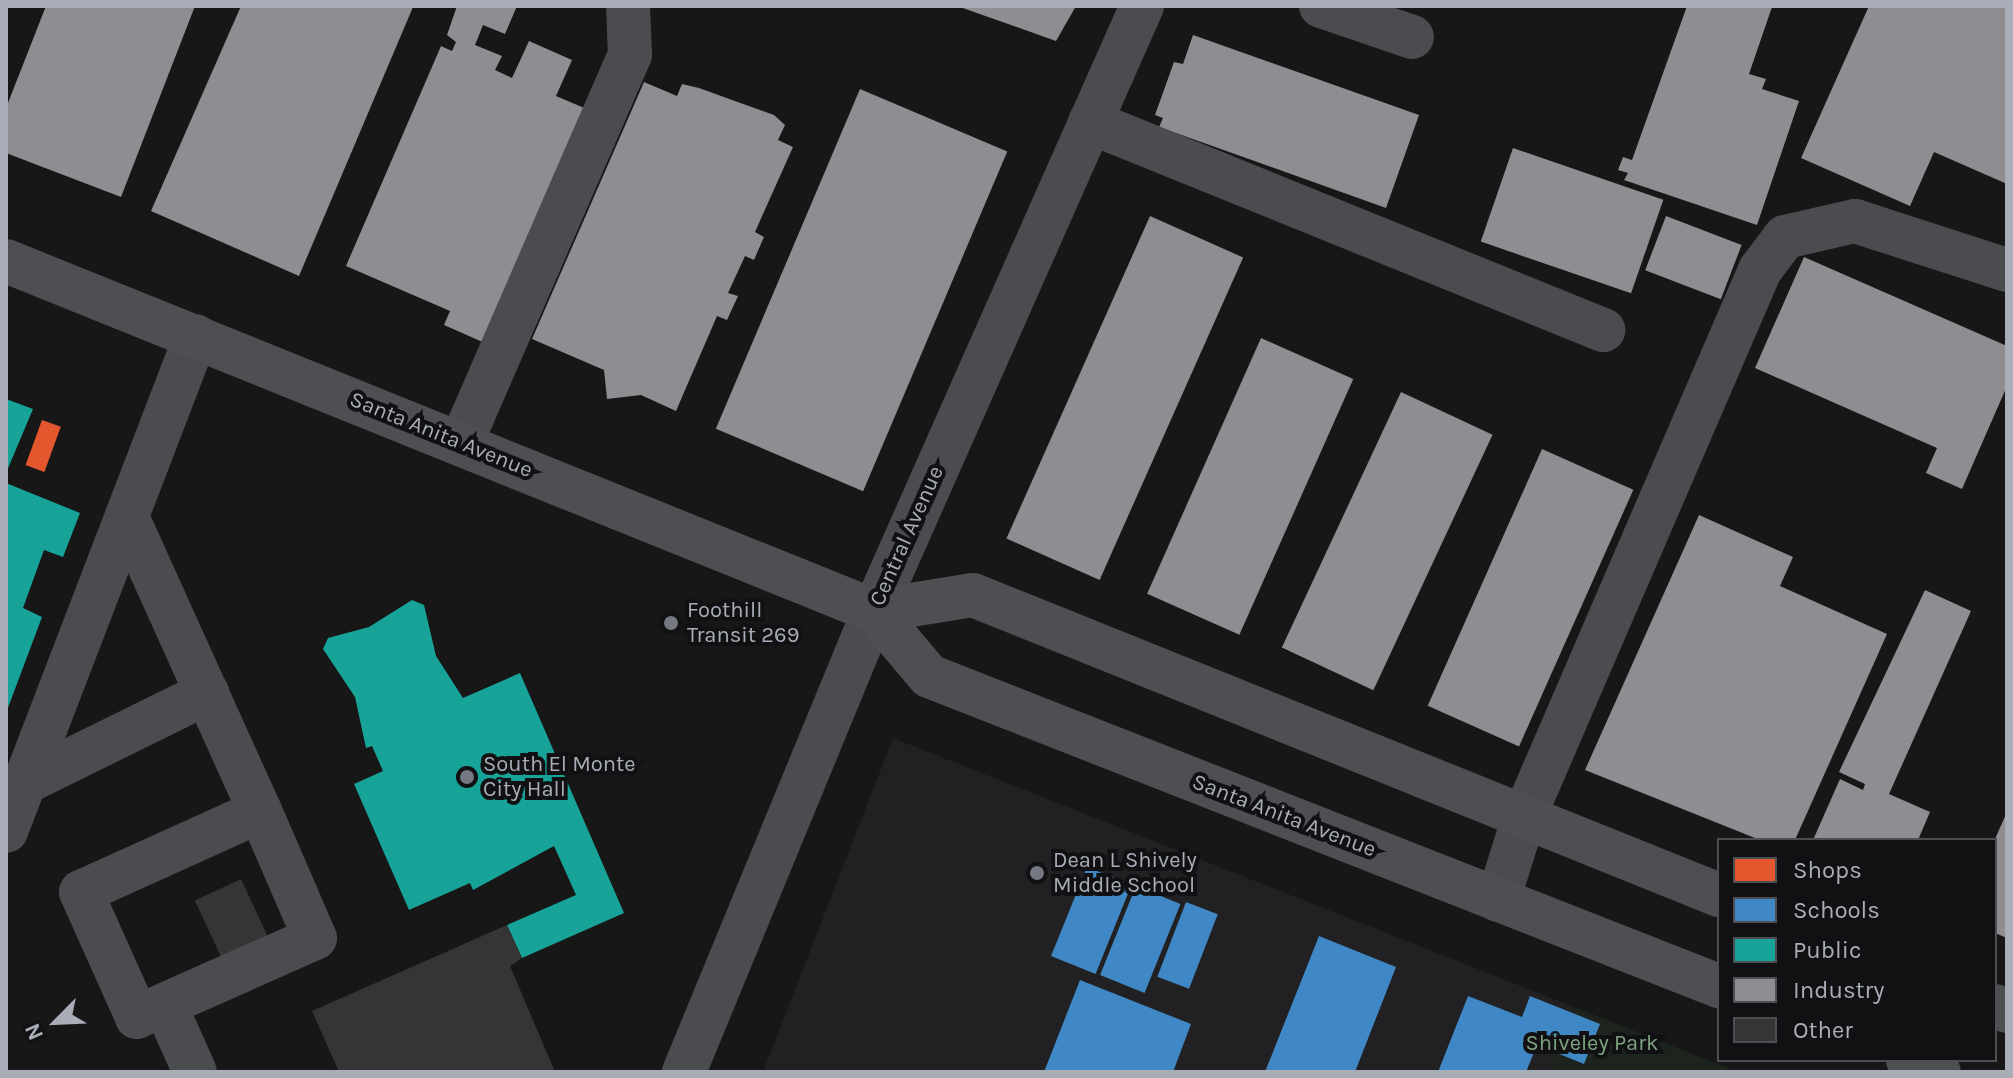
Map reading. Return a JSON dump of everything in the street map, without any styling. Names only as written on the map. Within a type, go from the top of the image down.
[{"type":"main road","name":"Santa Anita Avenue","points":[[6,261],[874,611],[929,676],[1717,985]]},
{"type":"main road","points":[[874,611],[973,595],[1717,894]]},
{"type":"main road","points":[[1913,1062],[1939,1072]]},
{"type":"street","points":[[461,443],[630,54],[628,6]]},
{"type":"street","name":"Central Avenue","points":[[684,1072],[874,611],[1142,6]]},
{"type":"street","points":[[1321,6],[1412,37]]},
{"type":"street","points":[[1090,122],[1603,330]]},
{"type":"street","points":[[1498,900],[1524,817],[1760,270],[1785,237],[1855,221],[2007,270]]},
{"type":"street","points":[[6,831],[196,336]]},
{"type":"street","points":[[128,519],[260,811],[315,938],[137,1017],[81,892],[260,811]]},
{"type":"street","points":[[26,782],[207,693]]},
{"type":"street","points":[[165,1005],[195,1072]]},
{"type":"shaded area","name":"Dean L Shively Middle School","points":[[893,738],[1574,1007],[1549,1072],[763,1072]]},
{"type":"green space","name":"Shiveley Park","points":[[1574,1007],[1738,1072],[1549,1072]]},
{"type":"building: Shops","points":[[42,420],[61,427],[44,472],[26,465]]},
{"type":"building: Schools","points":[[1087,867],[1132,885],[1096,974],[1051,956]]},
{"type":"building: Schools","points":[[1136,886],[1181,904],[1145,993],[1100,975]]},
{"type":"building: Schools","points":[[1186,902],[1218,914],[1189,989],[1157,977]]},
{"type":"building: Schools","points":[[1319,936],[1396,967],[1355,1072],[1265,1072]]},
{"type":"building: Schools","points":[[1080,980],[1191,1024],[1173,1072],[1044,1072]]},
{"type":"building: Schools","points":[[1468,996],[1522,1017],[1530,996],[1600,1024],[1584,1064],[1537,1045],[1526,1072],[1438,1072]]},
{"type":"building: Public","points":[[6,399],[33,409],[6,473]]},
{"type":"building: Public","points":[[6,483],[80,513],[63,557],[44,550],[23,608],[42,617],[6,713]]},
{"type":"building: Public","name":"South El Monte City Hall","points":[[412,600],[424,605],[436,656],[463,698],[520,673],[624,913],[522,958],[507,925],[576,895],[554,846],[473,890],[470,883],[409,910],[354,784],[383,771],[372,746],[366,748],[355,697],[323,649],[328,638],[369,627]]},
{"type":"building: Industry","points":[[46,6],[195,6],[121,197],[6,153],[6,108]]},
{"type":"building: Industry","points":[[241,6],[413,7],[299,276],[151,211]]},
{"type":"building: Industry","points":[[457,6],[517,6],[505,34],[483,25],[475,45],[502,56],[495,70],[512,78],[529,41],[572,60],[556,96],[589,110],[487,344],[444,325],[450,311],[346,266],[441,46],[452,51],[456,42],[447,35]]},
{"type":"building: Industry","points":[[957,6],[1076,6],[1056,41]]},
{"type":"building: Industry","points":[[1687,6],[1772,7],[1749,74],[1766,79],[1762,89],[1799,101],[1757,225],[1624,180],[1628,173],[1618,170],[1623,157],[1632,160]]},
{"type":"building: Industry","points":[[1869,6],[2007,6],[2007,184],[1934,152],[1910,206],[1801,158]]},
{"type":"building: Industry","points":[[1193,35],[1419,115],[1386,208],[1159,127],[1163,118],[1155,115],[1174,62],[1183,64]]},
{"type":"building: Industry","points":[[644,82],[677,96],[682,84],[699,88],[774,115],[785,125],[778,140],[793,147],[755,232],[764,237],[754,260],[745,256],[728,293],[738,296],[727,320],[717,316],[676,411],[641,395],[607,399],[604,370],[532,339]]},
{"type":"building: Industry","points":[[860,89],[1007,152],[863,491],[716,429]]},
{"type":"building: Industry","points":[[1513,148],[1663,200],[1631,293],[1481,242]]},
{"type":"building: Industry","points":[[1150,216],[1243,257],[1100,580],[1006,538]]},
{"type":"building: Industry","points":[[1666,216],[1742,245],[1721,299],[1645,270]]},
{"type":"building: Industry","points":[[1804,257],[2007,346],[2007,386],[1962,489],[1926,473],[1937,448],[1755,368]]},
{"type":"building: Industry","points":[[1261,338],[1353,379],[1239,635],[1147,594]]},
{"type":"building: Industry","points":[[1401,392],[1493,435],[1373,690],[1282,648]]},
{"type":"building: Industry","points":[[1542,449],[1633,490],[1519,746],[1428,706]]},
{"type":"building: Industry","points":[[1699,515],[1793,557],[1780,586],[1887,634],[1796,838],[1755,838],[1585,770]]},
{"type":"building: Industry","points":[[1925,590],[1971,611],[1889,794],[1930,812],[1919,838],[1814,838],[1840,779],[1863,790],[1865,784],[1839,772]]},
{"type":"building: Industry","points":[[2007,812],[2007,938],[1997,934],[1995,838]]},
{"type":"building: Other","points":[[241,879],[268,936],[221,958],[195,901]]},
{"type":"building: Other","points":[[507,925],[522,958],[510,966],[555,1072],[339,1072],[312,1011]]},
{"type":"place","name":"Foothill Transit 269","points":[[671,623]]},
{"type":"place","name":"South El Monte City Hall","points":[[467,777]]},
{"type":"place","name":"Dean L Shively Middle School","points":[[1037,873]]}]
